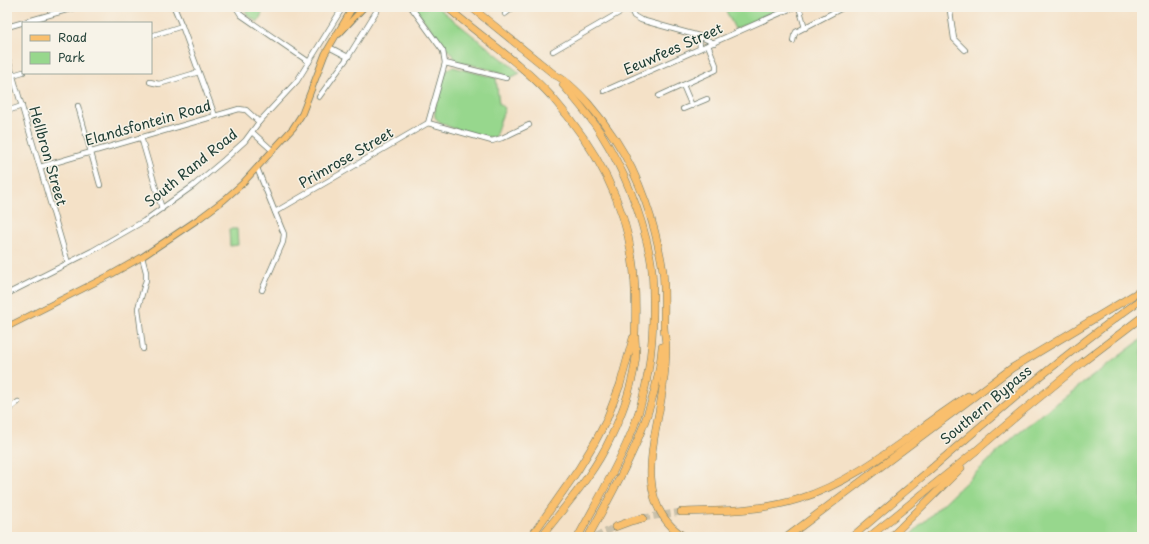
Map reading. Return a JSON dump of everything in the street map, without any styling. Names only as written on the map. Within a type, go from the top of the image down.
[{"type":"highway","points":[[446,7],[517,64],[550,96],[572,121],[600,164],[620,208],[632,256],[635,283],[636,355],[630,385],[619,419],[611,438],[590,475],[541,537]]},
{"type":"highway","points":[[471,7],[568,84],[590,106],[607,127],[623,151],[646,203],[663,273],[664,331],[666,346],[665,368],[651,454],[650,473],[653,492],[661,513],[672,527],[684,537]]},
{"type":"highway","points":[[555,75],[600,132],[628,184],[644,232],[650,256],[652,274],[652,343],[644,392],[634,426],[623,452],[578,537]]},
{"type":"highway","points":[[787,537],[849,492],[1012,368],[1142,290]]},
{"type":"highway","name":"Southern Bypass","points":[[852,537],[1028,386],[1142,299]]},
{"type":"highway","name":"Southern Bypass","points":[[869,537],[1084,361],[1142,317]]},
{"type":"highway","points":[[588,537],[626,467],[642,427],[654,392],[664,331]]},
{"type":"highway","points":[[531,537],[578,470],[606,421],[620,386],[630,347],[635,334]]},
{"type":"highway","points":[[681,512],[759,508],[799,499],[820,492],[857,472],[966,397],[985,388]]},
{"type":"highway","points":[[891,537],[982,446]]},
{"type":"highway","points":[[615,527],[643,518]]},
{"type":"main road","points":[[7,327],[96,283],[142,257],[214,208],[230,195],[293,128],[302,114],[329,47],[353,7]]},
{"type":"main road","points":[[333,41],[364,7]]},
{"type":"street","points":[[27,22],[77,7]]},
{"type":"street","points":[[174,7],[200,72],[215,116]]},
{"type":"street","points":[[236,7],[241,15],[309,62]]},
{"type":"street","name":"South Rand Road","points":[[7,294],[117,237],[162,209],[224,160],[252,132],[259,122],[293,86],[343,7]]},
{"type":"street","points":[[319,97],[348,57],[380,7]]},
{"type":"street","points":[[411,7],[443,51],[445,56],[445,63],[428,123],[492,141],[529,125]]},
{"type":"street","points":[[505,14],[514,7]]},
{"type":"street","points":[[553,51],[629,7],[634,16],[641,20],[699,36],[714,43]]},
{"type":"street","name":"Eeuwfees Street","points":[[604,91],[794,7]]},
{"type":"street","points":[[799,7],[805,28]]},
{"type":"street","points":[[793,41],[794,34],[844,7]]},
{"type":"street","points":[[953,7],[950,11],[954,39],[965,50]]},
{"type":"street","points":[[7,28],[22,24]]},
{"type":"street","points":[[152,36],[182,26]]},
{"type":"street","points":[[699,36],[700,48]]},
{"type":"street","points":[[659,96],[716,70],[716,65],[708,45]]},
{"type":"street","points":[[329,47],[348,57]]},
{"type":"street","name":"Hellbron Street","points":[[7,56],[68,263]]},
{"type":"street","points":[[445,63],[506,78]]},
{"type":"street","points":[[13,75],[22,72]]},
{"type":"street","points":[[150,82],[159,84],[200,72]]},
{"type":"street","points":[[683,85],[692,106]]},
{"type":"street","points":[[683,110],[707,99]]},
{"type":"street","points":[[7,111],[22,106]]},
{"type":"street","points":[[78,106],[100,185]]},
{"type":"street","name":"Elandsfontein Road","points":[[40,167],[241,108],[246,110],[259,122]]},
{"type":"street","name":"Primrose Street","points":[[275,212],[428,123]]},
{"type":"street","points":[[252,132],[273,151]]},
{"type":"street","points":[[141,137],[162,209]]},
{"type":"street","points":[[257,168],[283,231],[284,240],[262,290]]},
{"type":"street","points":[[142,257],[146,272],[146,280],[138,308],[143,349]]},
{"type":"street","points":[[7,411],[18,402]]},
{"type":"green space","points":[[244,7],[265,7],[258,22],[248,16]]},
{"type":"green space","points":[[414,7],[437,7],[520,73],[510,78],[506,77],[503,73],[457,61],[446,47],[443,46]]},
{"type":"green space","points":[[724,7],[783,7],[735,29]]},
{"type":"green space","points":[[453,67],[496,78],[499,104],[505,108],[496,137],[463,132],[445,125],[438,121],[435,117],[442,80],[447,70]]},
{"type":"green space","points":[[229,229],[237,229],[238,245],[230,246]]},
{"type":"green space","points":[[1142,339],[1142,537],[908,537],[1020,431]]},
{"type":"tunnel","points":[[643,518],[681,512]]},
{"type":"tunnel","points":[[596,537],[615,527]]}]
